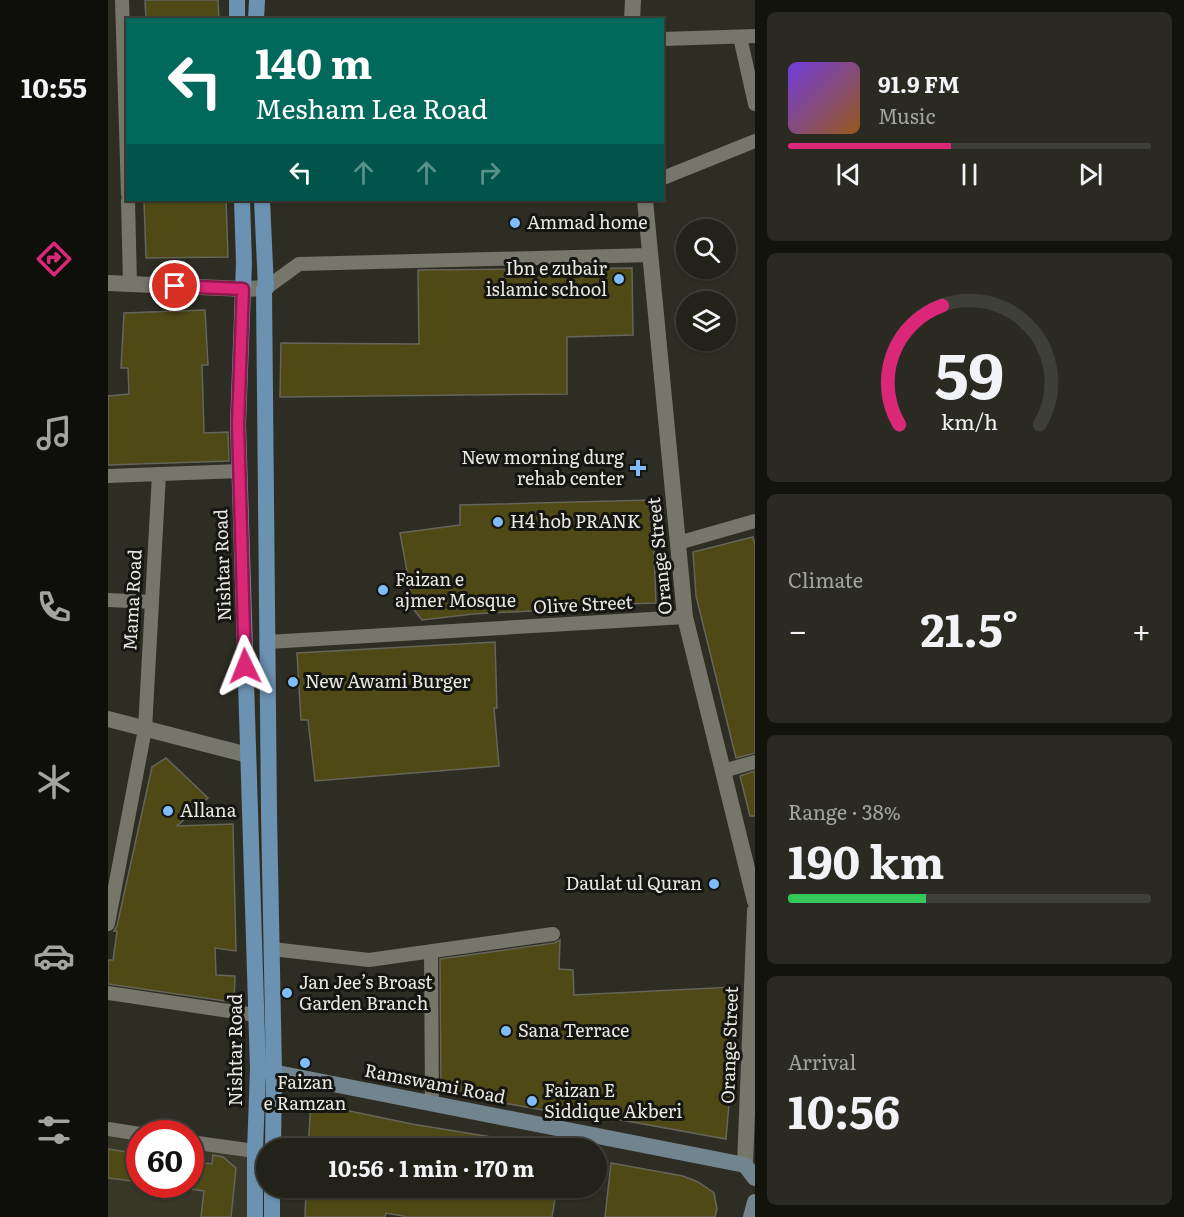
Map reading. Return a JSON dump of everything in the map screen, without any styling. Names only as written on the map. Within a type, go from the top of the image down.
[{"type":"main road","points":[[237,0],[237,18]]},
{"type":"main road","points":[[256,18],[257,0]]},
{"type":"main road","name":"Nishtar Road","points":[[242,201],[243,289],[238,424],[256,1015],[266,1071],[272,1138]]},
{"type":"main road","name":"Nishtar Road","points":[[255,1217],[255,1152],[266,1071],[272,949],[264,290],[266,288],[262,201]]},
{"type":"main road","name":"Ramswami Road","points":[[266,1071],[432,1103],[750,1171]]},
{"type":"main road","points":[[272,1198],[272,1217]]},
{"type":"main road","points":[[751,1217],[755,1202]]},
{"type":"street","points":[[122,0],[126,129]]},
{"type":"street","points":[[632,18],[633,0]]},
{"type":"street","points":[[664,39],[755,36]]},
{"type":"street","points":[[740,37],[755,104]]},
{"type":"street","points":[[664,178],[755,141]]},
{"type":"street","points":[[128,201],[130,285]]},
{"type":"street","name":"Orange Street","points":[[645,201],[685,617],[755,901]]},
{"type":"street","points":[[108,284],[266,288],[298,264],[650,255]]},
{"type":"street","points":[[108,476],[240,471]]},
{"type":"street","name":"Mama Road","points":[[108,924],[145,729],[159,474]]},
{"type":"street","points":[[678,543],[755,522]]},
{"type":"street","points":[[108,600],[152,602]]},
{"type":"street","name":"Olive Street","points":[[268,642],[685,617]]},
{"type":"street","points":[[108,719],[248,755]]},
{"type":"street","points":[[723,771],[755,762]]},
{"type":"street","name":"Orange Street","points":[[750,1171],[755,911]]},
{"type":"street","points":[[272,949],[369,960],[554,934]]},
{"type":"street","points":[[431,951],[432,1103]]},
{"type":"street","points":[[108,993],[256,1015]]},
{"type":"street","points":[[108,1129],[126,1132]]},
{"type":"street","points":[[204,1144],[255,1152]]},
{"type":"shaded area","points":[[108,1129],[126,1132],[126,1198],[204,1198],[204,1144],[255,1152],[255,1217],[108,1217]]},
{"type":"building","points":[[145,0],[218,0],[219,18],[146,18]]},
{"type":"building","points":[[144,201],[226,201],[228,257],[146,258]]},
{"type":"building","points":[[632,268],[633,335],[567,337],[567,394],[280,397],[281,343],[419,344],[418,270]]},
{"type":"building","points":[[205,310],[208,365],[202,365],[204,433],[228,432],[229,461],[108,465],[108,396],[129,394],[128,368],[121,368],[124,313]]},
{"type":"building","points":[[652,500],[656,603],[567,606],[567,609],[473,614],[422,620],[414,610],[400,533],[460,525],[460,505]]},
{"type":"building","points":[[753,537],[755,545],[755,753],[736,758],[696,596],[693,552]]},
{"type":"building","points":[[495,642],[497,708],[494,708],[499,766],[315,781],[308,720],[301,720],[297,653]]},
{"type":"building","points":[[166,758],[208,798],[177,826],[233,824],[236,951],[215,948],[216,975],[235,976],[234,1001],[232,1002],[108,984],[108,960],[113,960],[117,931],[114,931],[152,767]]},
{"type":"building","points":[[755,771],[755,816],[750,816],[740,776]]},
{"type":"building","points":[[560,940],[559,969],[573,970],[574,995],[734,987],[735,1033],[726,1139],[577,1112],[577,1116],[441,1092],[440,959],[554,943]]},
{"type":"building","points":[[311,1103],[412,1124],[498,1138],[309,1138]]},
{"type":"building","points":[[108,1149],[126,1152],[126,1180],[108,1178]]},
{"type":"building","points":[[213,1155],[223,1157],[236,1168],[231,1217],[201,1217],[204,1198],[204,1163],[212,1164]]},
{"type":"building","points":[[611,1163],[683,1176],[698,1182],[714,1193],[717,1209],[715,1217],[605,1217]]},
{"type":"building","points":[[306,1198],[555,1198],[552,1217],[408,1217],[386,1213],[385,1217],[305,1217]]},
{"type":"place","name":"Ammad home","points":[[515,223]]},
{"type":"place","name":"Ibn e zubair islamic school","points":[[619,279]]},
{"type":"place","name":"New morning durg rehab center","points":[[638,468]]},
{"type":"place","name":"H4 hob PRANK","points":[[498,522]]},
{"type":"place","name":"Faizan e ajmer Mosque","points":[[383,590]]},
{"type":"place","name":"New Awami Burger","points":[[293,682]]},
{"type":"place","name":"Allana","points":[[168,811]]},
{"type":"place","name":"Daulat ul Quran","points":[[714,884]]},
{"type":"place","name":"Jan Jee’s Broast Garden Branch","points":[[287,993]]},
{"type":"place","name":"Sana Terrace","points":[[506,1031]]},
{"type":"place","name":"Faizan e Ramzan","points":[[305,1063]]},
{"type":"place","name":"Faizan E Siddique Akberi","points":[[532,1101]]},
{"type":"route","points":[[175,286],[243,289],[238,424],[245,666]]}]
